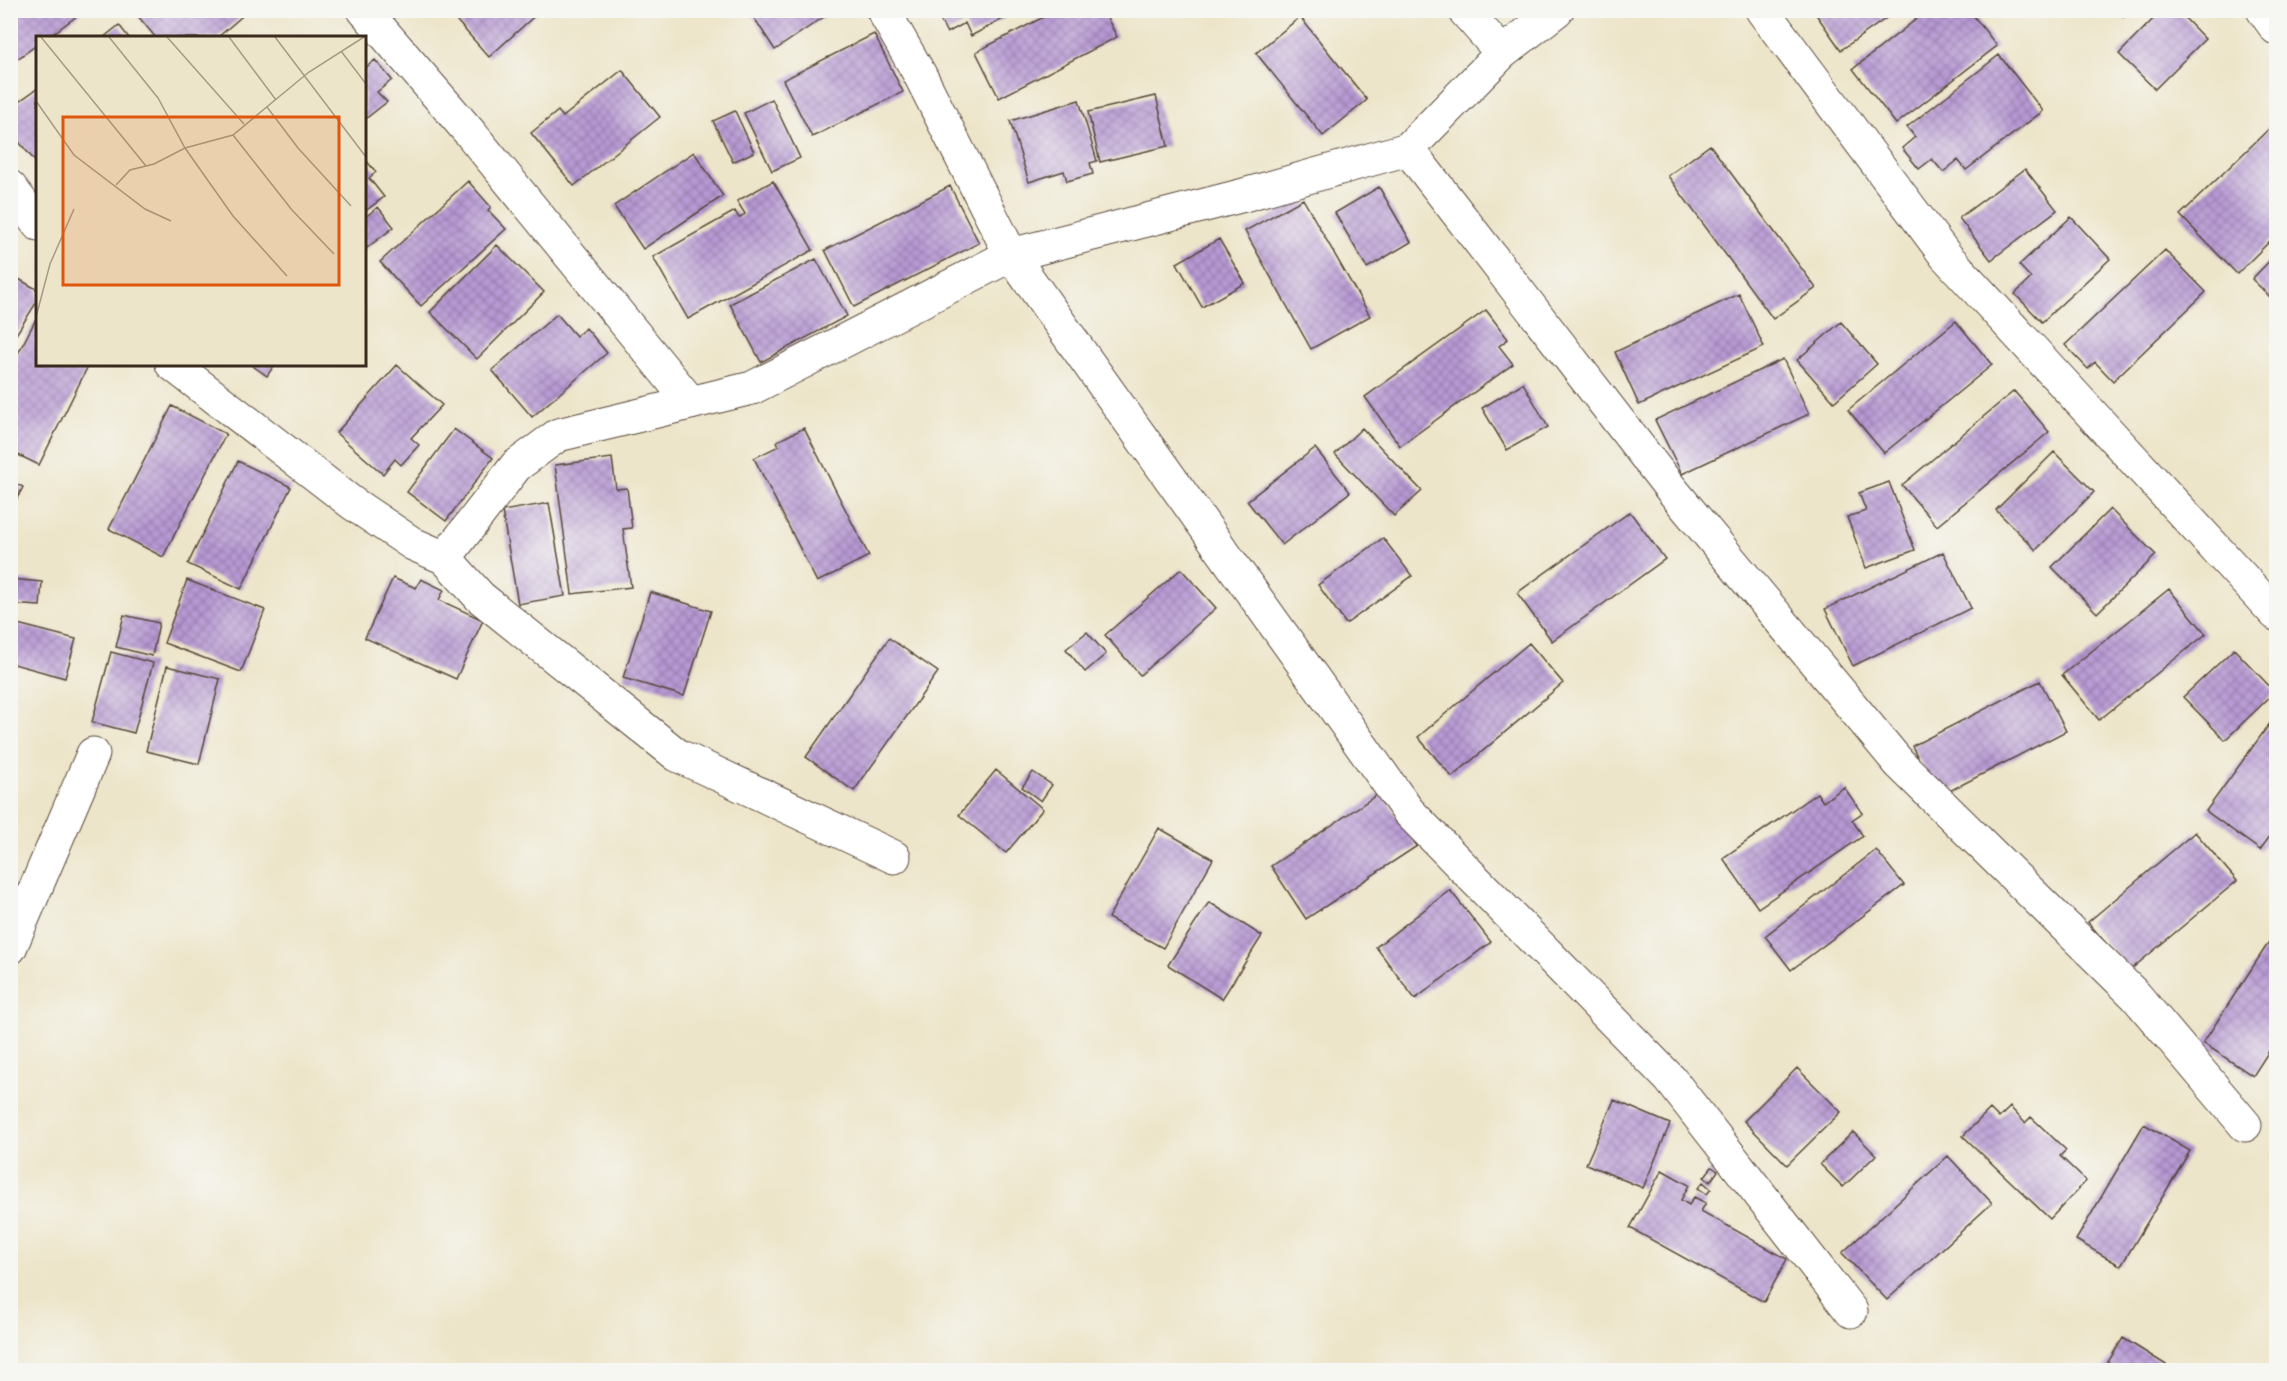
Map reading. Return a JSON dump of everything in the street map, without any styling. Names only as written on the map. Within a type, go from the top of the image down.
[{"type":"street","points":[[364,10],[471,134],[691,403]]},
{"type":"street","points":[[883,10],[920,75],[1011,255],[1408,811],[1670,1079],[1851,1311]]},
{"type":"street","points":[[1464,10],[1502,53]]},
{"type":"street","points":[[445,558],[516,466],[558,435],[752,388],[1011,255],[1244,195],[1408,149],[1502,53],[1557,10]]},
{"type":"street","points":[[1762,10],[1946,256],[2277,614]]},
{"type":"street","points":[[2263,10],[2277,28]]},
{"type":"street","points":[[1408,149],[1672,489],[1899,763],[2136,996],[2245,1125]]},
{"type":"street","points":[[10,187],[36,221]]},
{"type":"street","points":[[174,366],[352,503],[413,544],[445,558],[480,597],[677,755],[894,857]]},
{"type":"street","points":[[10,948],[93,754]]},
{"type":"building","points":[[10,10],[85,10],[50,36],[36,36],[36,45],[10,64]]},
{"type":"building","points":[[133,10],[249,10],[219,36],[154,36]]},
{"type":"building","points":[[451,10],[541,10],[489,57],[449,12]]},
{"type":"building","points":[[749,10],[834,10],[775,50]]},
{"type":"building","points":[[935,10],[1020,10],[971,36],[965,23],[947,33]]},
{"type":"building","points":[[1057,10],[1103,10],[1117,37],[999,98],[976,52]]},
{"type":"building","points":[[1813,10],[1889,10],[1892,14],[1841,50]]},
{"type":"building","points":[[1928,10],[1969,10],[1997,46],[1896,124],[1853,69]]},
{"type":"building","points":[[2118,10],[2131,10],[2123,17]]},
{"type":"building","points":[[2162,10],[2177,10],[2205,39],[2155,89],[2119,54]]},
{"type":"building","points":[[1300,17],[1367,100],[1323,136],[1256,53]]},
{"type":"building","points":[[119,25],[127,36],[105,36]]},
{"type":"building","points":[[874,34],[903,92],[812,137],[783,80]]},
{"type":"building","points":[[1999,55],[2043,111],[1966,170],[1958,160],[1943,172],[1932,159],[1919,169],[1902,148],[1915,137],[1907,127]]},
{"type":"building","points":[[375,60],[392,80],[377,92],[387,102],[366,118],[366,67]]},
{"type":"building","points":[[622,70],[660,117],[574,186],[531,133],[558,111],[563,117]]},
{"type":"building","points":[[36,89],[36,159],[34,160],[10,131],[10,108]]},
{"type":"building","points":[[1156,96],[1168,146],[1100,162],[1088,112]]},
{"type":"building","points":[[772,99],[800,158],[772,171],[744,113]]},
{"type":"building","points":[[1079,100],[1097,161],[1090,163],[1093,174],[1067,181],[1064,171],[1029,182],[1010,121]]},
{"type":"building","points":[[735,111],[754,152],[733,162],[713,121]]},
{"type":"building","points":[[2276,122],[2276,235],[2237,274],[2180,215]]},
{"type":"building","points":[[1710,145],[1816,288],[1773,319],[1668,176]]},
{"type":"building","points":[[694,152],[723,196],[643,249],[614,206]]},
{"type":"building","points":[[366,160],[376,172],[369,178],[384,197],[366,210]]},
{"type":"building","points":[[2025,169],[2057,210],[1991,260],[1959,218]]},
{"type":"building","points":[[468,181],[491,207],[488,210],[506,229],[421,306],[380,262]]},
{"type":"building","points":[[773,181],[813,250],[688,319],[653,257],[735,211],[739,218],[745,214],[737,201]]},
{"type":"building","points":[[950,186],[979,243],[854,307],[825,250]]},
{"type":"building","points":[[1379,187],[1411,242],[1367,268],[1335,213]]},
{"type":"building","points":[[1303,199],[1370,316],[1311,349],[1245,231]]},
{"type":"building","points":[[378,207],[394,227],[366,248],[366,216]]},
{"type":"building","points":[[2071,217],[2110,259],[2042,322],[2015,294],[2031,278],[2019,265]]},
{"type":"building","points":[[1219,239],[1245,283],[1202,307],[1177,263]]},
{"type":"building","points":[[497,245],[544,292],[477,359],[430,312]]},
{"type":"building","points":[[2165,250],[2206,292],[2113,381],[2095,362],[2088,369],[2065,345]]},
{"type":"building","points":[[2276,254],[2276,303],[2252,279]]},
{"type":"building","points":[[816,259],[847,316],[761,362],[730,304]]},
{"type":"building","points":[[10,274],[36,289],[36,303],[10,344]]},
{"type":"building","points":[[1739,294],[1764,347],[1639,405],[1615,352]]},
{"type":"building","points":[[1486,310],[1508,339],[1499,346],[1513,364],[1400,446],[1365,397]]},
{"type":"building","points":[[557,314],[576,336],[586,328],[607,353],[532,417],[492,370]]},
{"type":"building","points":[[35,321],[36,366],[88,366],[39,465],[10,451],[10,369]]},
{"type":"building","points":[[1956,321],[1992,365],[1884,453],[1848,410]]},
{"type":"building","points":[[1841,322],[1877,364],[1834,402],[1797,360]]},
{"type":"building","points":[[1783,359],[1809,414],[1682,474],[1655,420]]},
{"type":"building","points":[[397,365],[442,405],[411,438],[419,445],[401,465],[395,459],[383,474],[336,433]]},
{"type":"building","points":[[253,366],[274,366],[267,376]]},
{"type":"building","points":[[1523,383],[1548,427],[1507,450],[1482,408]]},
{"type":"building","points":[[2014,391],[2049,432],[1937,526],[1902,485]]},
{"type":"building","points":[[172,406],[226,434],[163,557],[109,529]]},
{"type":"building","points":[[804,428],[869,556],[817,582],[754,458],[779,446],[777,441]]},
{"type":"building","points":[[1362,428],[1422,491],[1394,516],[1335,454]]},
{"type":"building","points":[[454,429],[493,458],[446,521],[407,492]]},
{"type":"building","points":[[1315,448],[1350,492],[1282,545],[1247,501]]},
{"type":"building","points":[[2054,452],[2094,492],[2036,550],[1996,510]]},
{"type":"building","points":[[612,458],[616,489],[627,488],[632,528],[623,529],[631,587],[572,594],[555,465]]},
{"type":"building","points":[[238,461],[291,487],[241,589],[188,564]]},
{"type":"building","points":[[10,481],[23,487],[10,512]]},
{"type":"building","points":[[1889,482],[1915,550],[1866,568],[1847,517],[1866,511],[1859,493]]},
{"type":"building","points":[[549,503],[565,596],[518,604],[502,511]]},
{"type":"building","points":[[2110,509],[2156,555],[2097,613],[2052,567]]},
{"type":"building","points":[[1630,512],[1665,559],[1552,641],[1517,593]]},
{"type":"building","points":[[1383,538],[1412,576],[1346,624],[1318,585]]},
{"type":"building","points":[[1943,552],[1971,608],[1853,666],[1825,609]]},
{"type":"building","points":[[1181,569],[1216,608],[1140,675],[1105,635]]},
{"type":"building","points":[[393,578],[416,588],[421,579],[444,590],[439,600],[483,620],[456,679],[365,638]]},
{"type":"building","points":[[10,579],[42,582],[40,606],[10,604]]},
{"type":"building","points":[[187,580],[265,610],[241,672],[164,643]]},
{"type":"building","points":[[2169,589],[2206,634],[2099,720],[2062,675]]},
{"type":"building","points":[[650,592],[711,611],[684,696],[623,678]]},
{"type":"building","points":[[124,615],[159,623],[152,656],[116,647]]},
{"type":"building","points":[[10,622],[76,639],[65,678],[10,663]]},
{"type":"building","points":[[1087,632],[1106,654],[1085,672],[1066,649]]},
{"type":"building","points":[[889,638],[938,672],[854,791],[806,757]]},
{"type":"building","points":[[1529,643],[1563,683],[1452,777],[1418,737]]},
{"type":"building","points":[[2234,649],[2275,692],[2225,740],[2183,697]]},
{"type":"building","points":[[111,652],[153,663],[134,733],[92,722]]},
{"type":"building","points":[[167,666],[220,679],[199,764],[146,751]]},
{"type":"building","points":[[2040,681],[2066,731],[1938,797],[1912,746]]},
{"type":"building","points":[[2276,715],[2276,828],[2260,850],[2206,811]]},
{"type":"building","points":[[996,770],[1043,809],[1006,853],[959,815]]},
{"type":"building","points":[[1033,772],[1052,785],[1041,801],[1022,787]]},
{"type":"building","points":[[1844,787],[1862,813],[1852,820],[1863,836],[1758,908],[1723,858],[1817,793],[1823,802]]},
{"type":"building","points":[[1381,792],[1417,846],[1306,919],[1271,866]]},
{"type":"building","points":[[1159,828],[1213,859],[1163,948],[1108,918]]},
{"type":"building","points":[[2195,832],[2237,881],[2129,971],[2088,922]]},
{"type":"building","points":[[1876,850],[1904,885],[1791,970],[1765,936]]},
{"type":"building","points":[[1450,890],[1491,942],[1415,999],[1376,947]]},
{"type":"building","points":[[1209,902],[1262,936],[1222,999],[1168,965]]},
{"type":"building","points":[[2273,936],[2276,939],[2276,1040],[2253,1076],[2203,1043]]},
{"type":"building","points":[[1797,1068],[1841,1112],[1787,1165],[1744,1121]]},
{"type":"building","points":[[1614,1100],[1670,1124],[1643,1188],[1586,1164]]},
{"type":"building","points":[[2010,1107],[2025,1123],[2031,1117],[2066,1150],[2060,1156],[2086,1181],[2050,1219],[1963,1136],[1990,1109],[1999,1118]]},
{"type":"building","points":[[2144,1124],[2190,1151],[2121,1266],[2076,1240]]},
{"type":"building","points":[[1853,1132],[1876,1155],[1843,1187],[1820,1164]]},
{"type":"building","points":[[1948,1156],[1992,1203],[1887,1300],[1842,1253]]},
{"type":"building","points":[[1712,1167],[1718,1171],[1710,1182],[1704,1177]]},
{"type":"building","points":[[1662,1170],[1689,1185],[1681,1200],[1689,1205],[1694,1197],[1706,1203],[1701,1211],[1787,1259],[1764,1302],[1630,1228]]},
{"type":"building","points":[[1703,1182],[1711,1189],[1707,1194],[1698,1188]]},
{"type":"building","points":[[2123,1338],[2171,1368],[2169,1370],[2103,1370]]}]
